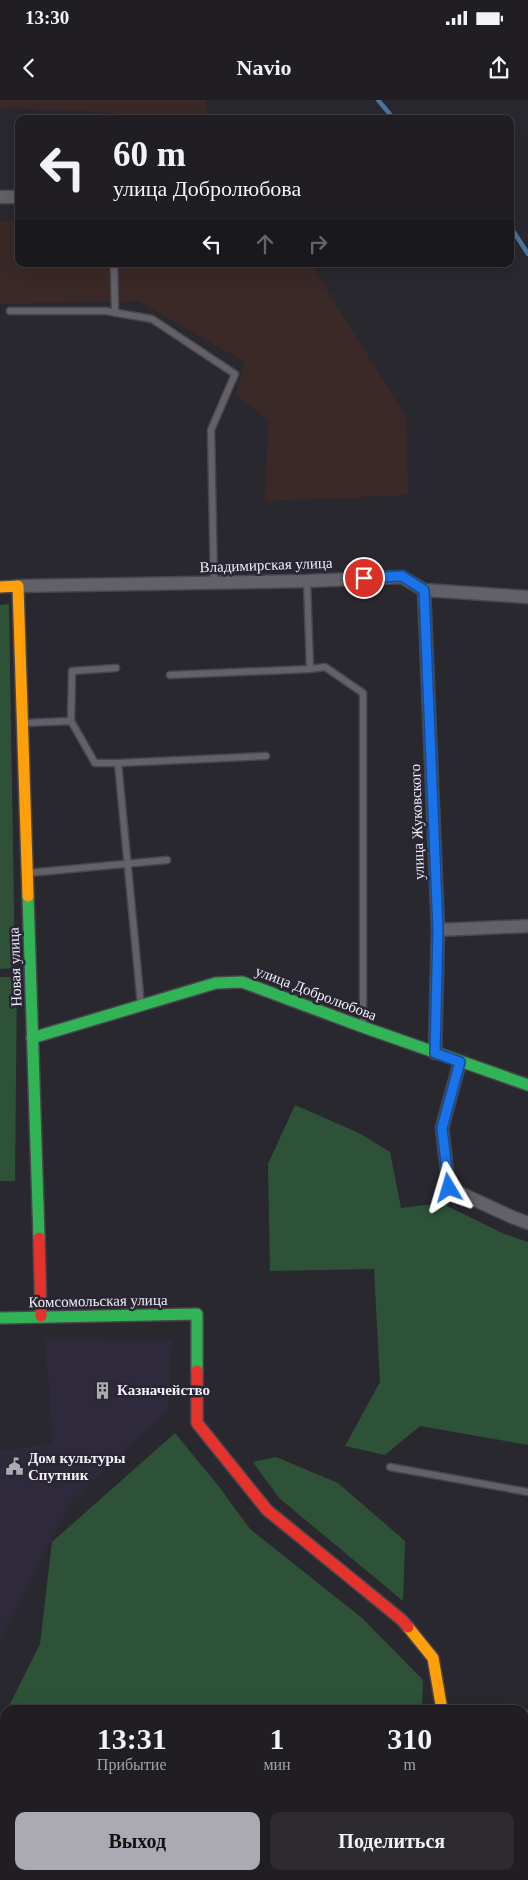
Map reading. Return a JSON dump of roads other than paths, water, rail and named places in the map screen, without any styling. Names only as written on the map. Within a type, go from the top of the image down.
[{"type":"street","points":[[0,198],[15,197]]},
{"type":"street","name":"Владимирская улица","points":[[0,587],[307,581],[402,576],[424,590],[528,597]]},
{"type":"street","name":"Новая улица","points":[[18,586],[41,1316]]},
{"type":"street","name":"улица Жуковского","points":[[424,590],[438,930],[435,1053]]},
{"type":"street","points":[[438,930],[528,926]]},
{"type":"street","name":"улица Добролюбова","points":[[32,1038],[216,983],[242,982],[363,1028],[528,1085]]},
{"type":"street","points":[[460,1062],[442,1128],[449,1188],[528,1223]]},
{"type":"street","name":"Комсомольская улица","points":[[0,1318],[197,1314],[197,1423],[267,1510],[402,1620],[433,1658],[441,1705]]},
{"type":"lane","points":[[114,267],[115,312]]},
{"type":"lane","points":[[10,311],[106,311],[152,319],[235,374],[211,430],[214,583]]},
{"type":"lane","points":[[307,581],[310,670]]},
{"type":"lane","points":[[170,676],[310,670],[325,667],[363,692],[363,1028]]},
{"type":"lane","points":[[116,668],[72,671],[71,721],[95,763],[266,756]]},
{"type":"lane","points":[[23,724],[71,721]]},
{"type":"lane","points":[[118,763],[141,1006]]},
{"type":"lane","points":[[27,873],[167,860]]},
{"type":"lane","points":[[390,1467],[528,1492]]},
{"type":"waterway","points":[[378,100],[391,115]]},
{"type":"waterway","points":[[514,232],[528,254]]},
{"type":"place","name":"Казначейство","points":[[103,1390]]},
{"type":"place","name":"Дом культуры Спутник","points":[[14,1467]]}]
